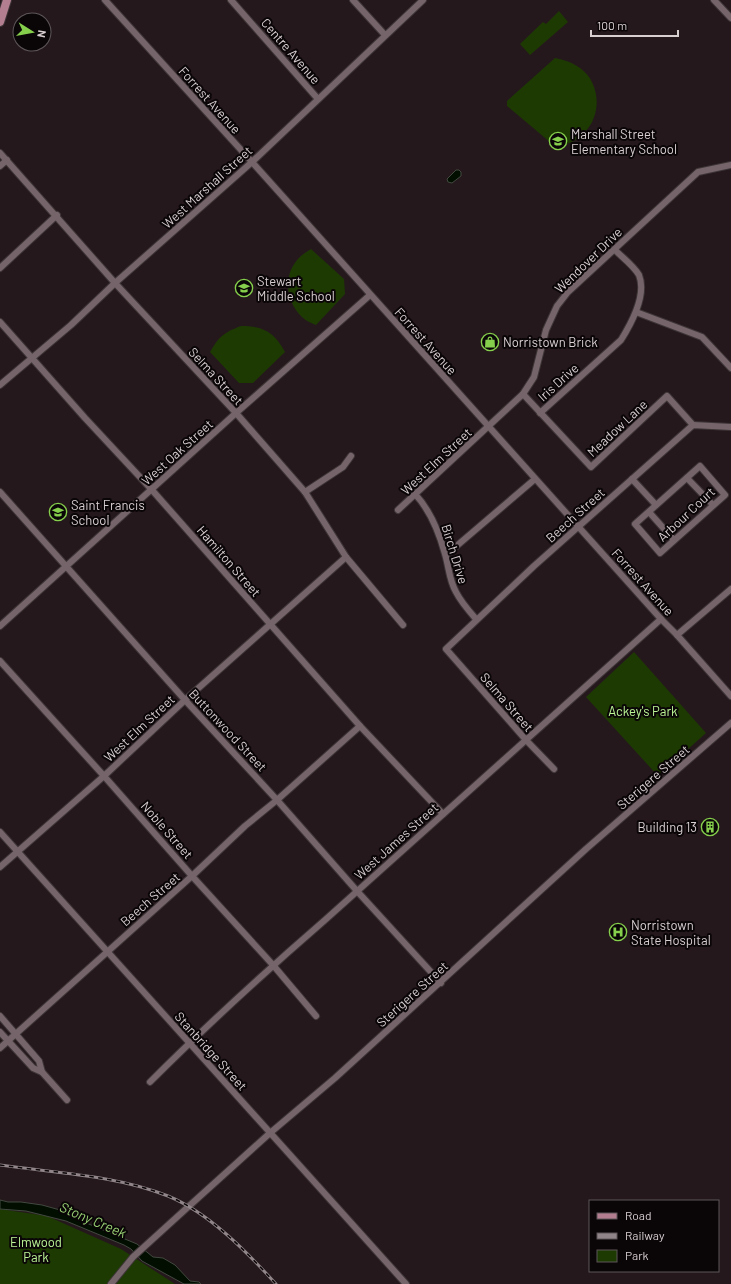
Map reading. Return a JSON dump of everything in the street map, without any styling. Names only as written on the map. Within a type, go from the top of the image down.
[{"type":"main road","points":[[0,22],[7,0]]},
{"type":"street","name":"Forrest Avenue","points":[[105,0],[731,696]]},
{"type":"street","name":"Centre Avenue","points":[[231,0],[318,99]]},
{"type":"street","points":[[353,0],[385,35]]},
{"type":"street","name":"West Marshall Street","points":[[0,384],[72,325],[115,283],[252,162],[423,0]]},
{"type":"street","points":[[714,0],[731,18]]},
{"type":"street","name":"Selma Street","points":[[0,153],[57,215],[115,283],[236,413],[305,492],[346,557],[403,625]]},
{"type":"street","points":[[0,166],[7,160]]},
{"type":"street","name":"Wendover Drive","points":[[488,427],[523,394],[534,377],[546,330],[557,306],[568,292],[698,172],[731,165]]},
{"type":"street","points":[[0,268],[57,215]]},
{"type":"street","name":"Iris Drive","points":[[540,413],[621,340],[630,326],[640,300],[639,275],[615,250]]},
{"type":"street","name":"West Oak Street","points":[[0,626],[236,413],[370,295]]},
{"type":"street","points":[[636,312],[702,337],[731,368]]},
{"type":"street","name":"Hamilton Street","points":[[0,322],[152,490],[360,726],[443,814]]},
{"type":"street","name":"Meadow Lane","points":[[523,394],[591,467],[667,396],[693,424]]},
{"type":"street","points":[[693,424],[731,427]]},
{"type":"street","name":"Beech Street","points":[[446,649],[476,619],[693,424]]},
{"type":"street","name":"West Elm Street","points":[[398,510],[488,427]]},
{"type":"street","points":[[305,492],[343,467],[351,456]]},
{"type":"street","name":"Arbour Court","points":[[700,466],[725,495],[660,553],[635,524],[687,478],[700,466]]},
{"type":"street","points":[[687,478],[713,505]]},
{"type":"street","points":[[446,555],[535,479]]},
{"type":"street","name":"Arbour Court","points":[[632,479],[656,505]]},
{"type":"street","name":"Buttonwood Street","points":[[0,492],[185,700],[441,983]]},
{"type":"street","name":"Birch Drive","points":[[415,494],[433,518],[446,555],[448,573],[455,592],[476,619]]},
{"type":"street","points":[[649,512],[674,540]]},
{"type":"street","name":"West Elm Street","points":[[0,867],[104,776],[185,700],[346,557]]},
{"type":"street","points":[[677,635],[731,589]]},
{"type":"street","name":"West James Street","points":[[150,1082],[189,1043],[273,965],[326,920],[661,619]]},
{"type":"street","name":"Selma Street","points":[[446,649],[526,740],[554,769]]},
{"type":"street","name":"Noble Street","points":[[0,661],[273,965],[316,1016]]},
{"type":"street","name":"Sterigere Street","points":[[111,1284],[133,1257],[270,1133],[335,1078],[586,850],[731,723]]},
{"type":"street","name":"Beech Street","points":[[0,1048],[192,876],[245,826],[277,800],[360,726]]},
{"type":"street","name":"Stanbridge Street","points":[[0,832],[406,1284]]},
{"type":"street","points":[[0,1016],[39,1061],[42,1072]]},
{"type":"street","points":[[0,1032],[33,1068],[42,1072],[67,1100]]},
{"type":"green space","points":[[559,11],[568,22],[530,55],[520,44],[543,22],[546,24]]},
{"type":"green space","points":[[555,58],[574,64],[587,74],[592,82],[597,100],[594,118],[590,126],[584,133],[572,142],[557,148],[507,106],[507,101]]},
{"type":"green space","points":[[311,249],[344,279],[345,294],[316,325],[305,320],[296,310],[289,295],[288,287],[288,279],[295,263],[302,255]]},
{"type":"green space","points":[[241,326],[256,327],[268,332],[277,340],[285,352],[253,383],[239,383],[210,352],[216,342],[223,335]]},
{"type":"green space","name":"Ackey's Park","points":[[634,652],[706,733],[658,776],[586,697]]},
{"type":"green space","name":"Elmwood Park","points":[[0,1209],[47,1216],[121,1249],[175,1284],[0,1284]]},
{"type":"shaded area","points":[[456,170],[461,172],[461,176],[452,183],[448,182],[447,179]]},
{"type":"shaded area","points":[[0,1200],[42,1205],[60,1210],[84,1222],[137,1244],[153,1257],[163,1258],[175,1265],[190,1281],[199,1282],[201,1284],[184,1284],[142,1261],[131,1249],[124,1245],[66,1221],[26,1211],[0,1209]]},
{"type":"railway","points":[[0,1165],[106,1179],[127,1183],[168,1196],[198,1212],[226,1234],[276,1284]]},
{"type":"place","name":"Marshall Street Elementary School","points":[[558,141]]},
{"type":"place","name":"Stewart Middle School","points":[[244,288]]},
{"type":"place","name":"Norristown Brick","points":[[490,342]]},
{"type":"place","name":"Saint Francis School","points":[[58,512]]},
{"type":"place","name":"Building 13","points":[[710,827]]},
{"type":"place","name":"Norristown State Hospital","points":[[618,932]]},
{"type":"water label","name":"Stony Creek","points":[[93,1220]]}]
